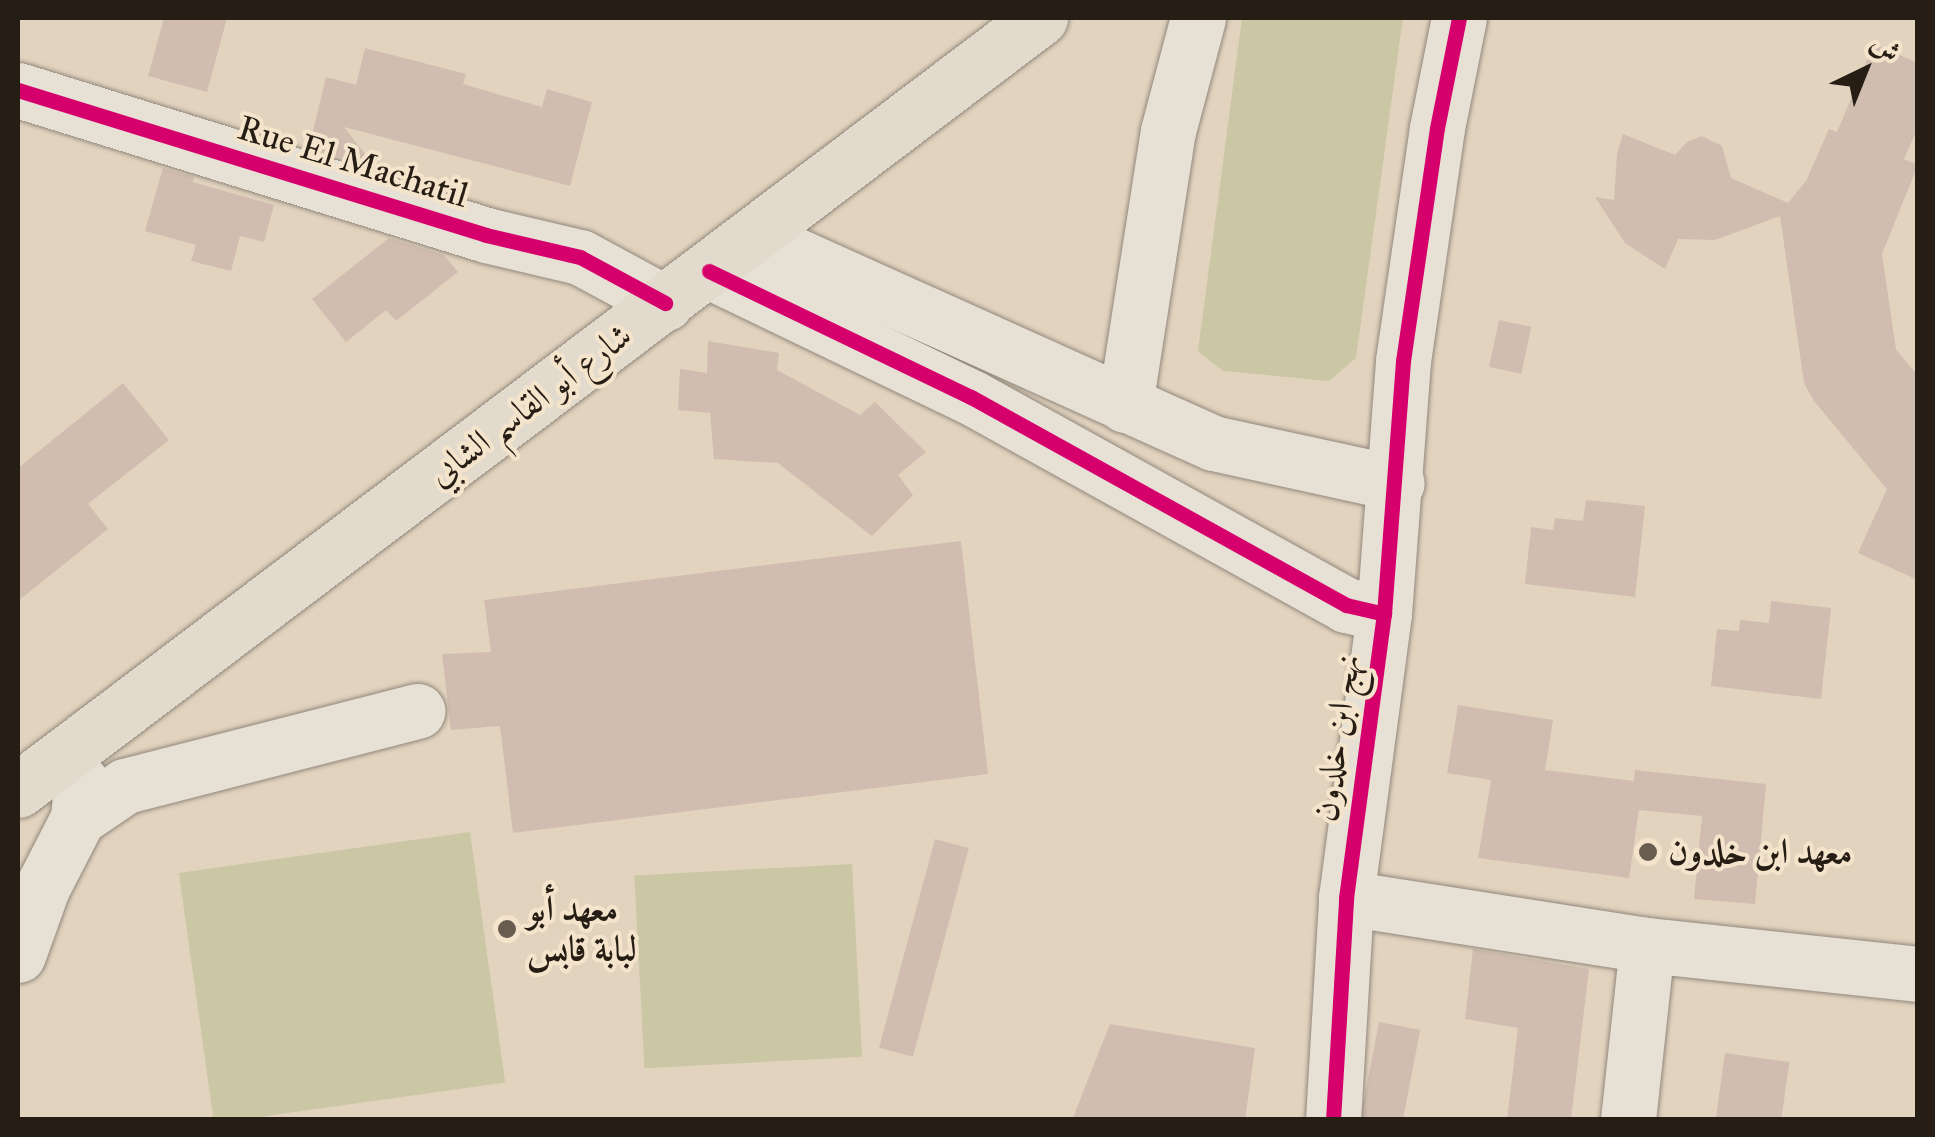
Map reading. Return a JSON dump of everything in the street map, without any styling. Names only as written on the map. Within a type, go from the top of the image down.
[{"type":"main road","name":"شارع أبو القاسم الشابي","points":[[18,790],[1040,18]]},
{"type":"street","points":[[1125,405],[1168,132],[1198,18]]},
{"type":"street","points":[[1421,18],[1437,128]]},
{"type":"street","points":[[1437,128],[1459,18]]},
{"type":"street","name":"Rue El Machatil","points":[[18,90],[486,235],[580,257],[665,303]]},
{"type":"street","name":"نهج ابن خلدون","points":[[1333,1120],[1346,898],[1384,614],[1404,361],[1437,128]]},
{"type":"street","points":[[754,237],[1213,443],[1397,482]]},
{"type":"street","points":[[709,271],[971,397],[1346,604],[1384,614]]},
{"type":"street","points":[[78,818],[125,786],[418,711]]},
{"type":"street","points":[[18,956],[42,888],[78,818],[86,742]]},
{"type":"street","points":[[1346,898],[1647,945],[1918,974]]},
{"type":"street","points":[[1628,1120],[1647,945]]},
{"type":"shaded area","points":[[1242,18],[1403,18],[1356,358],[1329,381],[1223,371],[1198,351]]},
{"type":"shaded area","points":[[470,832],[505,1083],[239,1120],[214,1120],[179,873]]},
{"type":"shaded area","points":[[852,864],[862,1057],[644,1068],[634,875]]},
{"type":"building","points":[[164,18],[227,18],[207,92],[148,76]]},
{"type":"building","points":[[1874,44],[1918,63],[1918,127],[1904,159],[1918,165],[1882,254],[1896,349],[1918,376],[1918,580],[1858,553],[1887,489],[1814,401],[1804,383],[1780,216],[1715,240],[1678,239],[1665,269],[1625,243],[1595,197],[1614,200],[1617,154],[1623,134],[1675,155],[1687,142],[1702,136],[1722,146],[1731,178],[1788,203],[1806,181],[1829,129],[1837,132]]},
{"type":"building","points":[[365,48],[466,74],[463,84],[542,107],[547,89],[592,102],[570,186],[344,127],[368,158],[366,165],[309,147],[326,77],[356,85]]},
{"type":"building","points":[[163,168],[194,177],[193,182],[274,205],[264,242],[240,236],[231,271],[191,261],[196,245],[145,231]]},
{"type":"building","points":[[389,238],[444,255],[458,272],[396,321],[386,310],[346,342],[312,299]]},
{"type":"building","points":[[1499,320],[1531,327],[1521,374],[1489,367]]},
{"type":"building","points":[[708,341],[779,353],[777,370],[860,415],[875,402],[926,452],[898,475],[913,495],[872,536],[778,463],[714,459],[710,413],[678,410],[680,369],[707,373]]},
{"type":"building","points":[[123,383],[169,440],[88,504],[108,529],[18,601],[18,468]]},
{"type":"building","points":[[1586,500],[1645,506],[1635,597],[1525,584],[1531,527],[1553,530],[1555,518],[1583,521]]},
{"type":"building","points":[[961,541],[988,774],[513,833],[500,726],[451,730],[442,654],[491,652],[484,600]]},
{"type":"building","points":[[1771,601],[1831,608],[1821,699],[1711,686],[1717,629],[1739,631],[1740,620],[1769,623]]},
{"type":"building","points":[[1458,705],[1553,720],[1545,770],[1634,781],[1635,770],[1766,784],[1755,904],[1694,899],[1702,816],[1639,810],[1629,878],[1478,858],[1491,780],[1447,773]]},
{"type":"building","points":[[935,839],[969,848],[913,1057],[879,1048]]},
{"type":"building","points":[[1473,949],[1589,969],[1571,1120],[1507,1120],[1518,1028],[1465,1019]]},
{"type":"building","points":[[1379,1022],[1420,1030],[1403,1120],[1360,1119]]},
{"type":"building","points":[[1110,1024],[1255,1048],[1245,1120],[1072,1120]]},
{"type":"building","points":[[1725,1053],[1789,1062],[1781,1120],[1716,1120]]},
{"type":"cycle path","points":[[1333,1120],[1346,898],[1384,614],[1403,361],[1437,128],[1459,18]]},
{"type":"cycle path","points":[[18,90],[486,235],[580,257],[665,303]]},
{"type":"cycle path","points":[[709,271],[971,397],[1346,605],[1384,614]]},
{"type":"place","name":"معهد ابن خلدون","points":[[1648,852]]},
{"type":"place","name":"معهد أبو لبابة قابس","points":[[507,929]]}]
